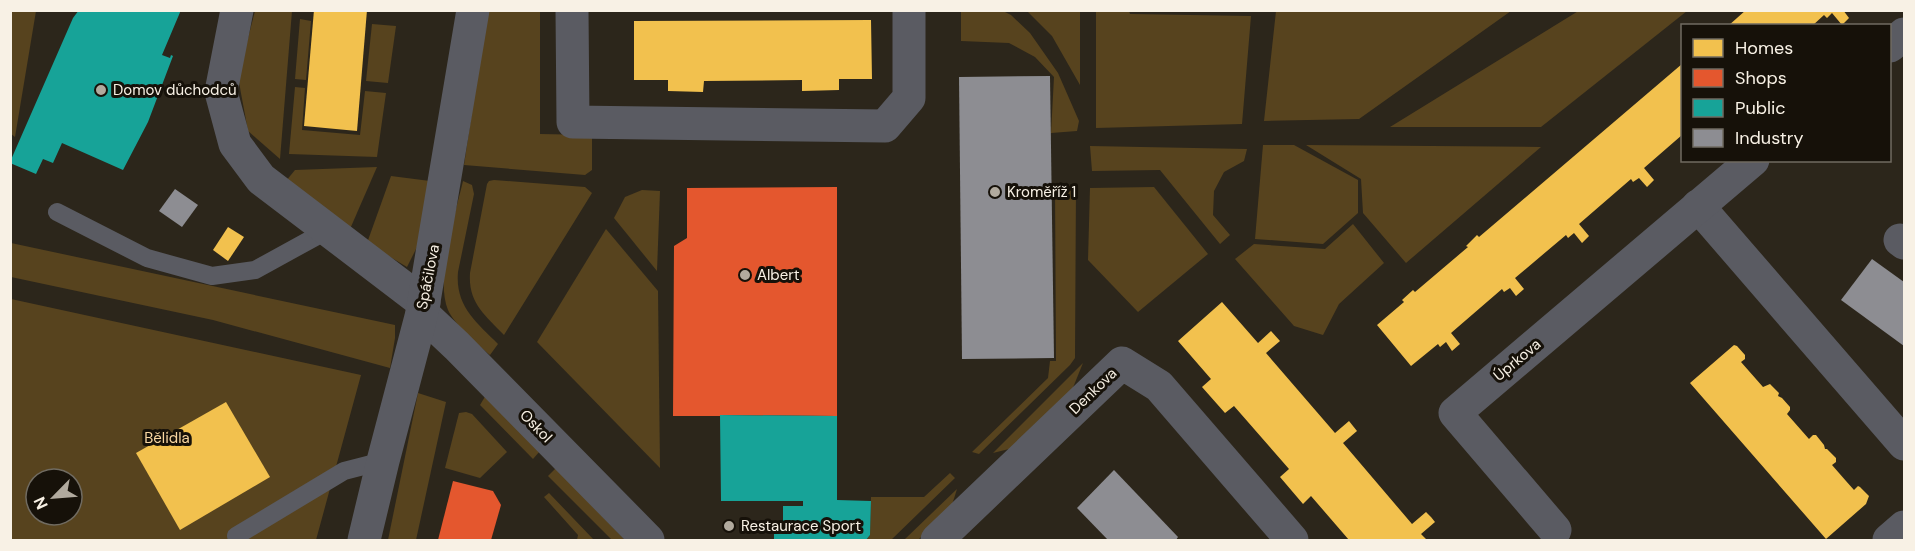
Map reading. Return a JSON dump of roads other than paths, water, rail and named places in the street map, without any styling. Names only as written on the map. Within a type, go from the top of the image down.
[{"type":"street","name":"Oskol","points":[[237,10],[221,92],[235,144],[261,179],[328,230],[423,308],[648,540]]},
{"type":"street","name":"Spáčilova","points":[[364,540],[382,461],[423,308],[473,10]]},
{"type":"street","points":[[572,10],[573,122],[885,126],[909,98],[909,10]]},
{"type":"street","points":[[1891,45],[1905,34]]},
{"type":"street","name":"Úprkova","points":[[1555,531],[1455,413],[1751,162]]},
{"type":"street","points":[[1698,206],[1905,444]]},
{"type":"street","name":"Denkova","points":[[937,540],[1122,363],[1159,386],[1292,540]]},
{"type":"street","points":[[1890,540],[1905,527]]},
{"type":"lane","points":[[57,212],[147,258],[212,276],[255,270],[328,230]]},
{"type":"lane","points":[[236,536],[344,471],[382,461]]},
{"type":"place","name":"Domov důchodců","points":[[101,90]]},
{"type":"place","name":"Kroměříž 1","points":[[995,192]]},
{"type":"place","name":"Albert","points":[[745,275]]},
{"type":"place","name":"Restaurace Sport","points":[[729,526]]},
{"type":"park label","name":"Bělidla","points":[[167,438]]}]
